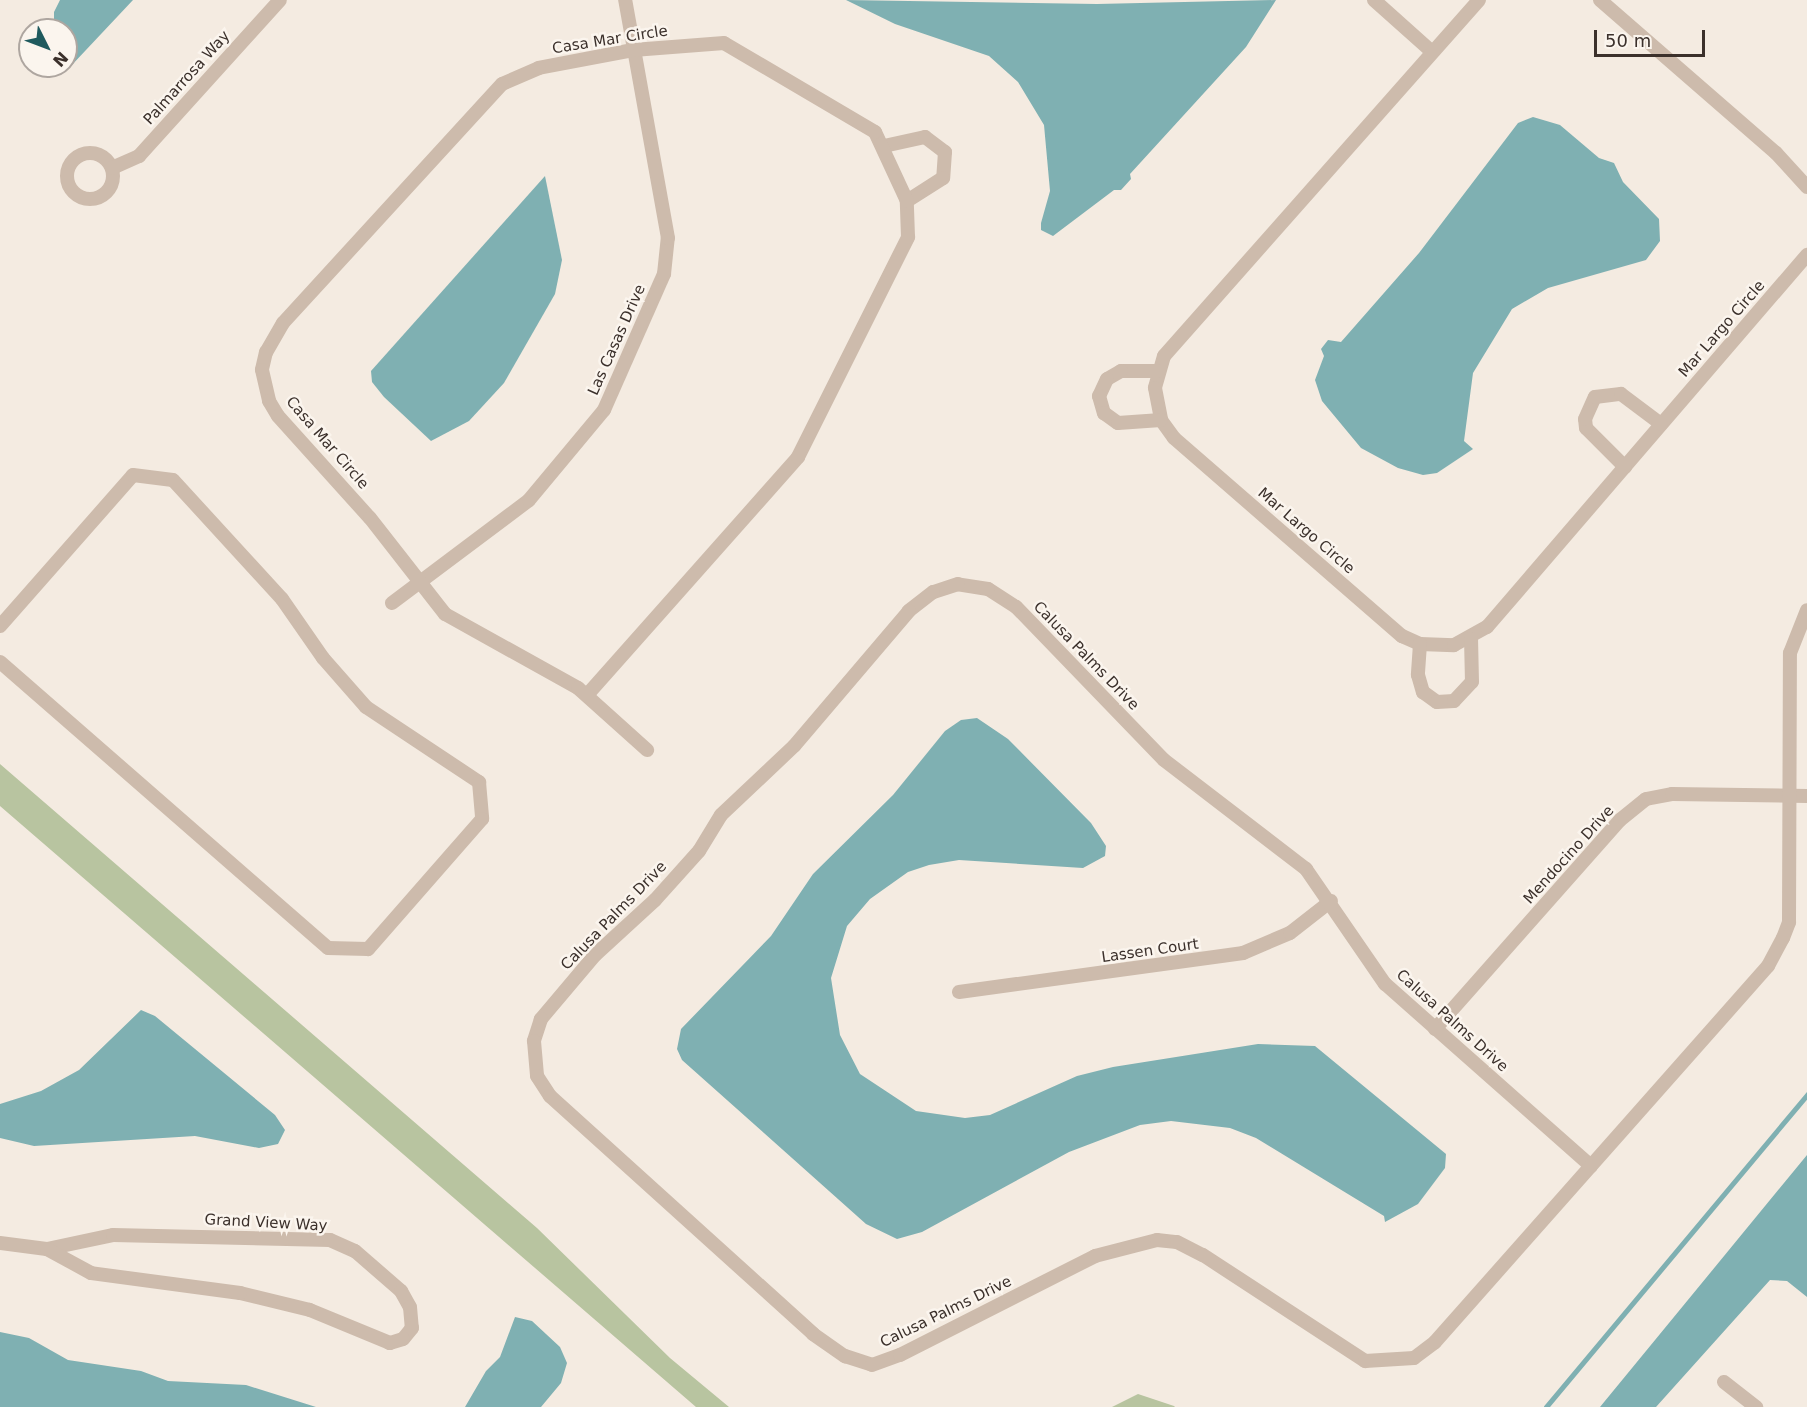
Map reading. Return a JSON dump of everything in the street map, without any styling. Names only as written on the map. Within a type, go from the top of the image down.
[{"type":"street","name":"Palmarrosa Way","points":[[112,168],[138,156],[280,0]]},
{"type":"street","name":"Las Casas Drive","points":[[392,603],[528,500],[604,410],[664,274],[668,238],[625,0]]},
{"type":"street","points":[[1374,0],[1431,51]]},
{"type":"street","name":"Mar Largo Circle","points":[[1479,0],[1431,51],[1164,356],[1158,371],[1155,396],[1161,420],[1174,438],[1402,636],[1420,644],[1437,647],[1471,639],[1487,627],[1807,255]]},
{"type":"street","points":[[1600,0],[1776,153],[1807,187]]},
{"type":"street","name":"Casa Mar Circle","points":[[587,695],[798,457],[901,256],[910,220],[907,201],[884,146],[861,121],[724,43],[633,50],[525,71],[502,84],[283,323],[266,352],[263,384],[278,416],[370,518],[418,583],[457,624],[587,695],[647,750]]},
{"type":"street","points":[[884,146],[926,137],[945,152],[944,178],[907,201]]},
{"type":"street","points":[[1158,371],[1121,371],[1107,379],[1099,396],[1104,412],[1118,423],[1161,420]]},
{"type":"street","points":[[1625,467],[1586,429],[1585,419],[1595,397],[1621,394],[1661,424]]},
{"type":"street","points":[[0,626],[133,475],[173,480],[282,599],[323,658],[366,707],[479,782],[482,819],[368,949],[328,948],[0,662]]},
{"type":"street","name":"Calusa Palms Drive","points":[[1591,1166],[1385,984],[1331,901],[1306,869],[1164,760],[1016,607],[988,589],[958,584],[933,592],[909,611],[800,738],[722,815],[699,851],[655,900],[595,956],[541,1019],[533,1059],[550,1096],[813,1334],[845,1356],[872,1365],[1095,1256],[1157,1240],[1177,1242],[1203,1256],[1365,1361],[1414,1358],[1435,1342],[1591,1166],[1768,966],[1783,938],[1789,922],[1790,653],[1807,610]]},
{"type":"street","points":[[1420,644],[1418,675],[1424,692],[1437,702],[1454,701],[1472,682],[1471,639]]},
{"type":"street","name":"Mendocino Drive","points":[[1435,1029],[1620,820],[1646,799],[1672,794],[1807,796]]},
{"type":"street","name":"Lassen Court","points":[[959,992],[1243,953],[1290,933],[1331,901]]},
{"type":"street","name":"Grand View Way","points":[[0,1244],[47,1249],[113,1235],[330,1240],[356,1251],[401,1291],[411,1307],[412,1328],[403,1339],[390,1343],[310,1310],[240,1293],[91,1273],[47,1249]]},
{"type":"street","points":[[1724,1382],[1755,1407]]},
{"type":"green space","points":[[0,764],[537,1228],[670,1358],[729,1407],[696,1407],[0,806]]},
{"type":"green space","points":[[1138,1394],[1174,1406],[1175,1407],[1112,1407]]},
{"type":"water","points":[[60,0],[133,0],[78,58],[78,18],[54,18],[54,12]]},
{"type":"water","points":[[846,0],[1097,4],[1276,0],[1246,47],[1130,174],[1131,179],[1121,190],[1114,190],[1053,236],[1041,230],[1050,191],[1044,125],[1018,82],[989,56],[895,24]]},
{"type":"water","points":[[1533,117],[1560,125],[1599,158],[1614,163],[1623,182],[1659,219],[1660,241],[1646,260],[1548,288],[1512,309],[1473,373],[1464,441],[1473,449],[1437,473],[1423,475],[1398,468],[1361,448],[1322,401],[1315,380],[1324,356],[1321,349],[1328,340],[1341,342],[1419,253],[1518,123]]},
{"type":"water","points":[[545,176],[562,260],[555,294],[504,383],[469,421],[431,441],[384,397],[372,382],[371,371]]},
{"type":"water","points":[[977,718],[1008,739],[1091,823],[1106,846],[1105,856],[1083,868],[959,860],[929,865],[908,872],[870,899],[847,926],[831,978],[840,1035],[860,1074],[916,1111],[965,1118],[990,1115],[1077,1076],[1113,1067],[1258,1044],[1315,1046],[1446,1154],[1445,1168],[1418,1204],[1385,1222],[1384,1216],[1256,1138],[1230,1128],[1171,1121],[1140,1125],[1069,1152],[922,1232],[897,1239],[866,1224],[682,1060],[677,1049],[681,1029],[771,936],[813,874],[893,795],[945,731],[961,720]]},
{"type":"water","points":[[141,1010],[155,1016],[275,1115],[285,1130],[278,1144],[259,1148],[195,1136],[34,1146],[0,1138],[0,1104],[41,1091],[79,1070]]},
{"type":"water","points":[[1807,1155],[1807,1297],[1787,1281],[1770,1280],[1656,1407],[1600,1407]]},
{"type":"water","points":[[515,1317],[532,1321],[560,1347],[567,1363],[561,1383],[541,1407],[465,1407],[486,1371],[500,1357]]},
{"type":"water","points":[[0,1332],[29,1338],[68,1360],[141,1371],[168,1381],[246,1385],[316,1407],[0,1407]]},
{"type":"waterway","points":[[1546,1407],[1807,1095]]}]
